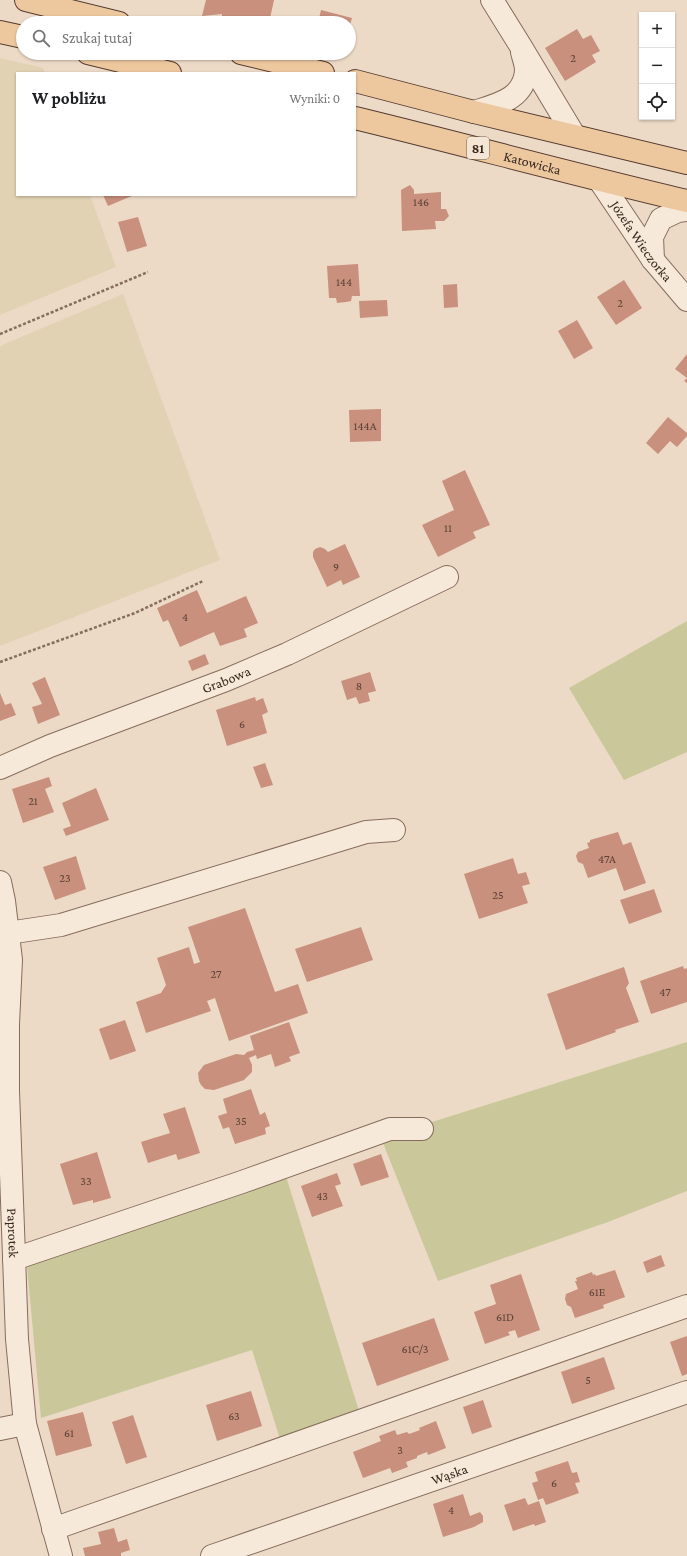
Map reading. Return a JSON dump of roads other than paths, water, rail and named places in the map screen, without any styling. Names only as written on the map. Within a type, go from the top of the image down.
[{"type":"main road","points":[[29,0],[92,16]]},
{"type":"main road","points":[[0,32],[16,35]]},
{"type":"main road","points":[[117,60],[166,72]]},
{"type":"main road","points":[[270,60],[319,72]]},
{"type":"main road","points":[[356,81],[474,112],[687,163]]},
{"type":"main road","name":"Katowicka","points":[[356,118],[438,138],[600,181],[687,201]]},
{"type":"street","points":[[492,0],[574,135]]},
{"type":"street","points":[[474,112],[508,100],[518,92],[524,80],[526,68],[520,45]]},
{"type":"street","name":"Józefa Wieczorka","points":[[600,181],[653,260],[687,300]]},
{"type":"street","points":[[653,260],[652,237],[661,219],[678,211],[687,210]]},
{"type":"street","name":"Grabowa","points":[[0,768],[50,746],[226,680],[287,654],[447,577]]},
{"type":"street","points":[[8,933],[61,925],[366,832],[394,830]]},
{"type":"street","name":"Paprotek","points":[[0,882],[11,960],[8,1024],[8,1091],[17,1339],[25,1424],[61,1556]]},
{"type":"street","points":[[14,1259],[242,1182],[390,1129],[422,1129]]},
{"type":"street","points":[[53,1529],[687,1306]]},
{"type":"street","name":"Wąska","points":[[212,1556],[687,1392]]},
{"type":"street","points":[[0,1429],[25,1424]]}]
